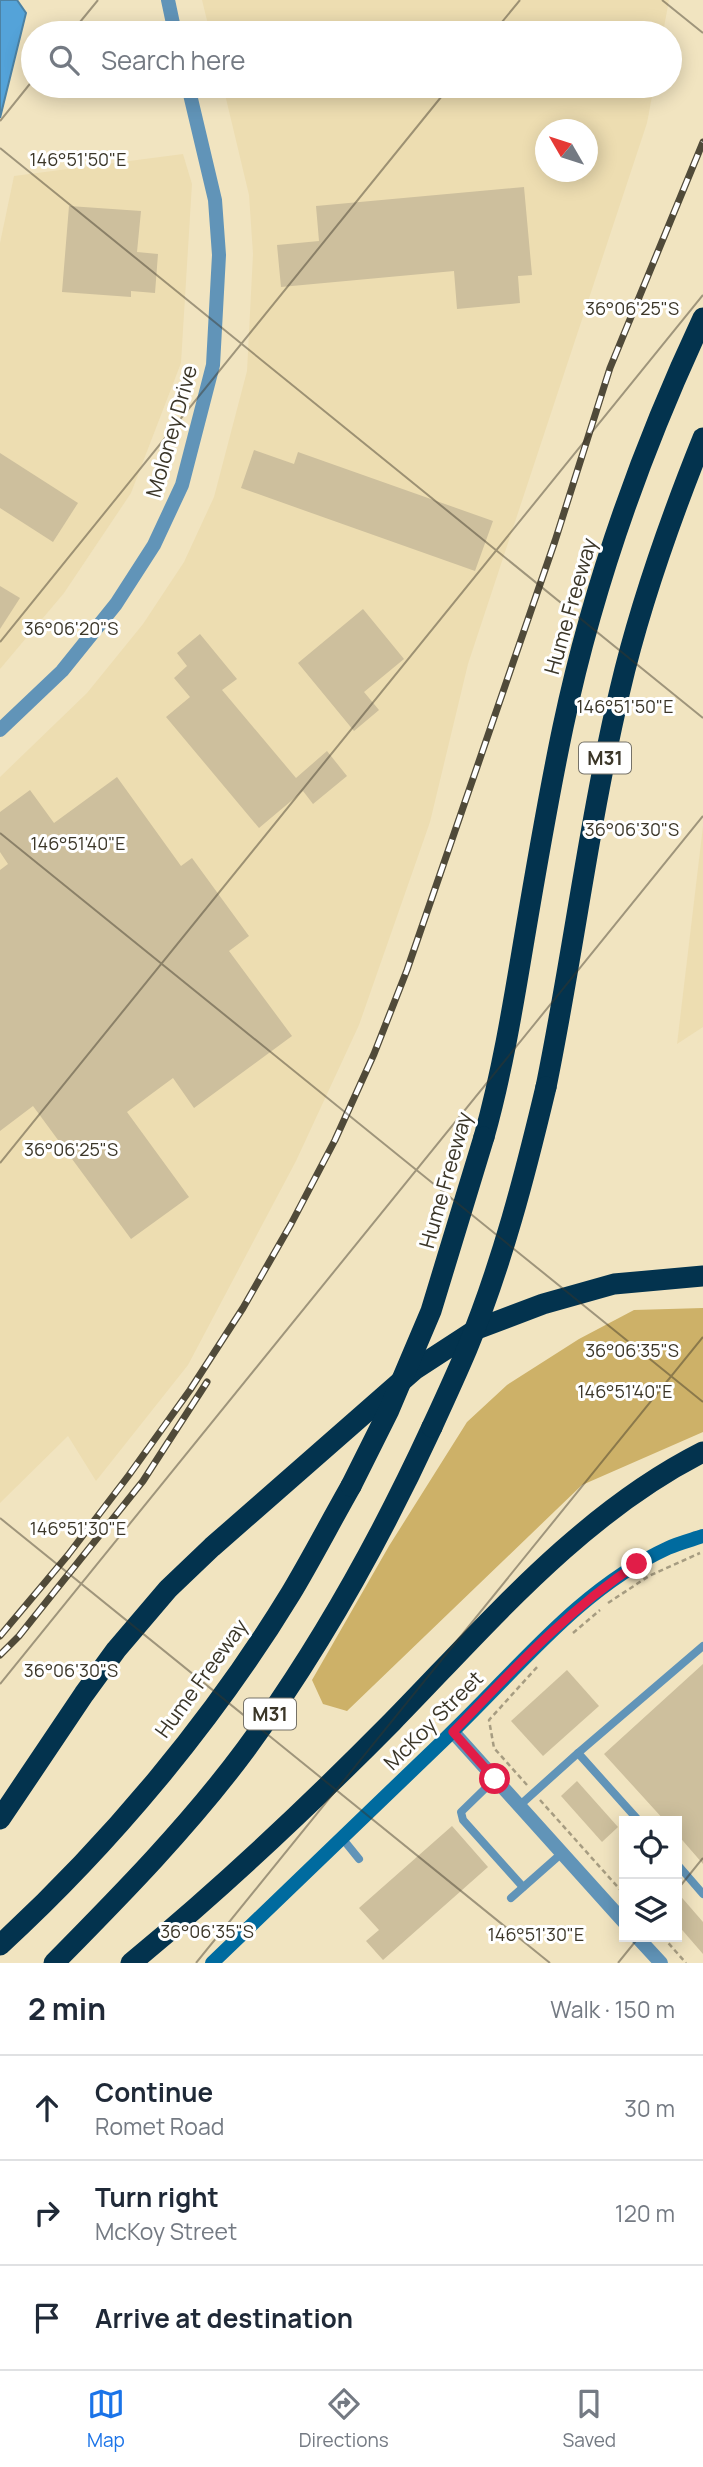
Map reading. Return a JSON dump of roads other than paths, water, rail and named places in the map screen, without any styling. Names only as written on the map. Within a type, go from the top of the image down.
[{"type":"highway","name":"Hume Freeway","points":[[0,1945],[35,1913],[106,1838],[172,1760],[234,1678],[291,1593],[351,1486],[389,1410],[431,1311],[484,1137],[512,1012],[561,736],[588,625],[648,442],[703,318]]},
{"type":"highway","name":"M31","points":[[54,1963],[181,1829],[252,1740],[302,1668],[402,1494],[468,1347],[502,1249],[530,1154],[546,1087],[563,1004],[598,793],[620,689],[647,592],[682,489],[703,438]]},
{"type":"highway","points":[[0,1819],[116,1650],[168,1589],[212,1547],[414,1370],[477,1329],[543,1304],[614,1284],[703,1276]]},
{"type":"highway","points":[[131,1963],[307,1805],[577,1538],[634,1493],[703,1452]]},
{"type":"street","points":[[167,0],[173,21]]},
{"type":"street","name":"Moloney Drive","points":[[0,730],[62,670],[116,604],[154,545],[182,485],[213,365],[219,255],[215,200],[191,98]]},
{"type":"street","name":"McKoy Street","points":[[212,1963],[453,1732],[550,1632],[608,1583],[669,1547],[703,1536]]},
{"type":"street","points":[[453,1732],[619,1916]]},
{"type":"street","points":[[642,1942],[661,1963]]},
{"type":"lane","points":[[519,1806],[703,1646]]},
{"type":"lane","points":[[578,1752],[635,1816]]},
{"type":"lane","points":[[495,1779],[461,1812],[463,1819],[523,1887]]},
{"type":"lane","points":[[342,1838],[359,1859]]},
{"type":"lane","points":[[510,1898],[562,1853]]},
{"type":"lane","points":[[682,1870],[703,1894]]},
{"type":"water","points":[[0,0],[17,0],[26,13],[24,21],[21,21],[21,33],[0,118]]},
{"type":"railway","points":[[0,1636],[68,1555],[190,1390],[243,1308],[335,1140],[374,1054],[407,970],[555,541],[610,368],[703,142]]},
{"type":"railway","points":[[0,1655],[19,1636],[143,1481],[207,1382]]}]
